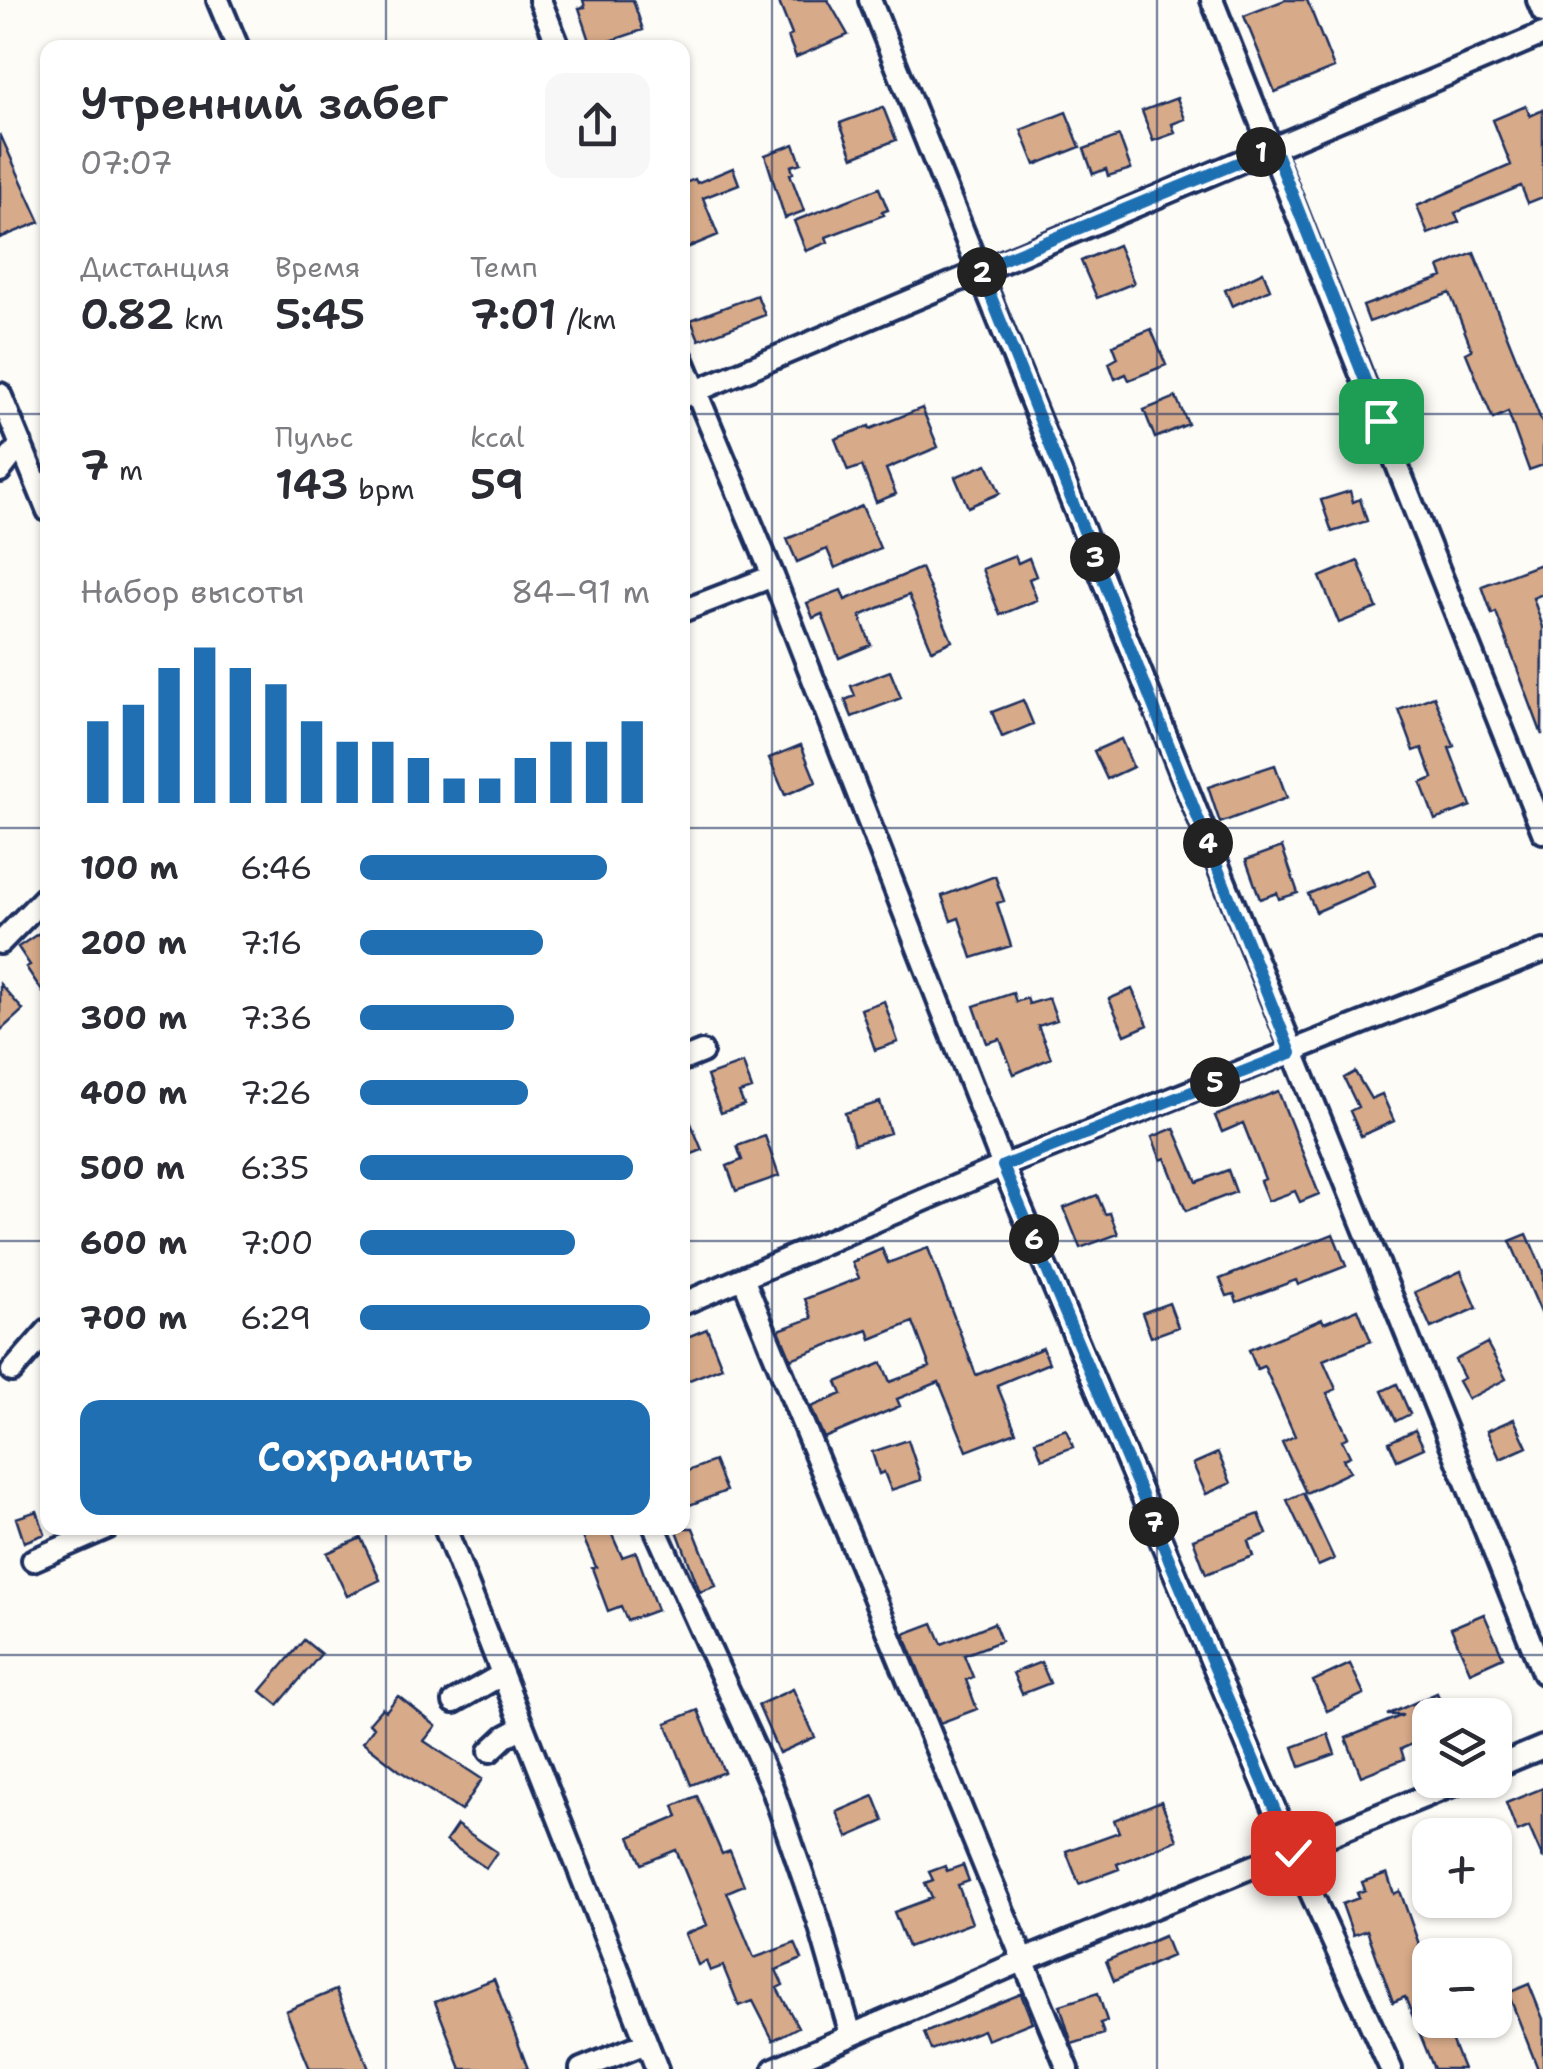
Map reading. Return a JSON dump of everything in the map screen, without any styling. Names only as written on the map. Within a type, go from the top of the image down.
[{"type":"street","points":[[218,0],[235,40]]},
{"type":"street","points":[[540,0],[555,40]]},
{"type":"street","points":[[870,0],[1543,1673]]},
{"type":"street","points":[[1212,0],[1543,832]]},
{"type":"street","points":[[1538,0],[1543,12]]},
{"type":"street","points":[[690,394],[1543,34]]},
{"type":"street","points":[[0,394],[40,491]]},
{"type":"street","points":[[690,396],[773,576],[1003,1166],[1293,1853],[1391,2069]]},
{"type":"street","points":[[0,471],[21,444]]},
{"type":"street","points":[[690,609],[773,576]]},
{"type":"street","points":[[0,943],[40,902]]},
{"type":"street","points":[[690,1301],[1003,1166],[1543,951]]},
{"type":"street","points":[[743,1278],[1068,2069]]},
{"type":"street","points":[[12,1371],[40,1339]]},
{"type":"street","points":[[33,1560],[91,1535]]},
{"type":"street","points":[[448,1535],[657,2069]]},
{"type":"street","points":[[659,1535],[772,1787],[818,1920],[851,2035]]},
{"type":"street","points":[[454,1702],[501,1675]]},
{"type":"street","points":[[490,1751],[521,1728]]},
{"type":"street","points":[[1512,1761],[1543,1747]]},
{"type":"street","points":[[774,2069],[1022,1961],[1423,1798]]},
{"type":"street","points":[[581,2069],[646,2043]]},
{"type":"building","points":[[583,0],[633,0],[643,30],[613,40],[590,40],[579,8],[585,7]]},
{"type":"building","points":[[778,0],[828,0],[848,35],[796,57]]},
{"type":"building","points":[[1285,0],[1307,0],[1334,68],[1275,92],[1244,16]]},
{"type":"building","points":[[1177,98],[1185,119],[1172,124],[1175,133],[1153,141],[1142,111]]},
{"type":"building","points":[[1526,106],[1530,116],[1543,110],[1543,197],[1528,203],[1521,186],[1455,213],[1459,222],[1428,234],[1417,206],[1511,165],[1493,120]]},
{"type":"building","points":[[883,107],[896,140],[853,157],[840,123]]},
{"type":"building","points":[[1066,112],[1080,147],[1035,165],[1021,130]]},
{"type":"building","points":[[0,134],[40,222],[0,238]]},
{"type":"building","points":[[1119,136],[1131,169],[1108,176],[1106,169],[1093,174],[1084,149]]},
{"type":"building","points":[[794,144],[801,163],[791,166],[790,174],[804,211],[785,218],[765,155]]},
{"type":"building","points":[[733,168],[739,184],[703,198],[718,235],[690,247],[690,181],[695,179],[697,183]]},
{"type":"building","points":[[879,188],[888,210],[882,212],[884,215],[826,237],[828,242],[806,251],[794,221]]},
{"type":"building","points":[[1118,245],[1134,283],[1097,298],[1081,261]]},
{"type":"building","points":[[1474,253],[1543,425],[1543,465],[1529,470],[1508,412],[1493,419],[1466,353],[1472,350],[1450,293],[1369,322],[1363,306],[1443,277],[1439,267]]},
{"type":"building","points":[[1263,272],[1270,289],[1232,306],[1225,290]]},
{"type":"building","points":[[757,295],[765,315],[699,340],[691,320]]},
{"type":"building","points":[[1151,329],[1166,365],[1129,380],[1126,374],[1115,379],[1109,363],[1118,358],[1113,345]]},
{"type":"building","points":[[1176,397],[1188,424],[1155,438],[1144,410]]},
{"type":"building","points":[[922,408],[938,447],[886,469],[896,494],[876,502],[862,466],[848,471],[835,439]]},
{"type":"building","points":[[987,464],[1000,493],[968,507],[955,477]]},
{"type":"building","points":[[1350,491],[1353,502],[1360,499],[1367,521],[1332,532],[1321,500]]},
{"type":"building","points":[[862,506],[880,548],[835,568],[827,549],[797,562],[787,539]]},
{"type":"building","points":[[1015,556],[1018,563],[1029,558],[1036,576],[1029,579],[1037,600],[1000,615],[982,569]]},
{"type":"building","points":[[1358,561],[1377,608],[1339,623],[1320,577]]},
{"type":"building","points":[[1543,563],[1543,594],[1533,598],[1543,627],[1542,735],[1496,612],[1492,614],[1482,586]]},
{"type":"building","points":[[921,568],[952,641],[932,650],[909,595],[860,616],[871,645],[839,658],[822,614],[813,618],[807,603],[841,590],[845,600]]},
{"type":"building","points":[[890,671],[901,698],[852,717],[845,700],[855,696],[851,686]]},
{"type":"building","points":[[1434,696],[1454,746],[1449,748],[1471,806],[1435,820],[1421,783],[1433,778],[1422,748],[1414,751],[1399,710]]},
{"type":"building","points":[[1023,700],[1033,724],[1002,737],[992,712]]},
{"type":"building","points":[[1121,739],[1133,767],[1107,779],[1094,751]]},
{"type":"building","points":[[801,745],[816,782],[785,795],[769,758]]},
{"type":"building","points":[[1275,765],[1287,798],[1220,823],[1208,787]]},
{"type":"building","points":[[1282,847],[1298,893],[1279,899],[1277,893],[1260,899],[1246,860]]},
{"type":"building","points":[[1367,869],[1375,886],[1316,912],[1308,894]]},
{"type":"building","points":[[995,876],[1004,901],[997,903],[1011,946],[972,958],[959,918],[951,921],[942,896]]},
{"type":"building","points":[[40,932],[40,988],[26,967],[30,965],[18,947]]},
{"type":"building","points":[[0,984],[23,1010],[0,1031]]},
{"type":"building","points":[[1132,989],[1148,1025],[1125,1035],[1109,999]]},
{"type":"building","points":[[1013,993],[1016,1002],[1027,998],[1029,1004],[1049,998],[1057,1020],[1038,1026],[1051,1058],[1014,1074],[1000,1039],[987,1043],[974,1006]]},
{"type":"building","points":[[884,1001],[898,1042],[875,1050],[861,1009]]},
{"type":"building","points":[[743,1063],[752,1089],[739,1093],[744,1105],[721,1113],[707,1076]]},
{"type":"building","points":[[1355,1072],[1371,1099],[1382,1094],[1394,1121],[1361,1136],[1350,1111],[1358,1107],[1344,1078]]},
{"type":"building","points":[[1278,1091],[1319,1194],[1300,1202],[1295,1191],[1268,1201],[1260,1181],[1265,1179],[1243,1123],[1222,1132],[1215,1116]]},
{"type":"building","points":[[880,1102],[890,1133],[854,1144],[845,1113]]},
{"type":"building","points":[[690,1121],[702,1150],[690,1155]]},
{"type":"building","points":[[1174,1128],[1197,1182],[1228,1170],[1236,1192],[1186,1211],[1165,1158],[1161,1160],[1152,1137]]},
{"type":"building","points":[[765,1136],[779,1176],[736,1191],[727,1166],[742,1160],[737,1146]]},
{"type":"building","points":[[1097,1195],[1118,1234],[1080,1248],[1064,1208]]},
{"type":"building","points":[[1333,1234],[1346,1266],[1237,1302],[1234,1294],[1227,1296],[1220,1279]]},
{"type":"building","points":[[1527,1234],[1543,1271],[1543,1317],[1510,1241]]},
{"type":"building","points":[[928,1248],[976,1375],[1043,1348],[1049,1363],[997,1385],[1016,1432],[967,1451],[939,1382],[897,1399],[900,1406],[824,1438],[811,1407],[842,1394],[837,1382],[882,1363],[890,1382],[930,1367],[913,1322],[871,1339],[868,1330],[791,1359],[779,1330],[812,1318],[805,1299],[859,1278],[852,1262],[882,1249],[888,1263]]},
{"type":"building","points":[[1461,1271],[1477,1308],[1431,1328],[1415,1292]]},
{"type":"building","points":[[1169,1303],[1178,1327],[1151,1337],[1142,1313]]},
{"type":"building","points":[[1358,1309],[1371,1341],[1323,1360],[1336,1389],[1327,1393],[1348,1437],[1342,1440],[1350,1456],[1343,1459],[1350,1472],[1306,1493],[1282,1442],[1295,1436],[1264,1366],[1257,1369],[1249,1350],[1322,1319],[1324,1323]]},
{"type":"building","points":[[707,1329],[722,1367],[690,1380],[690,1336]]},
{"type":"building","points":[[1487,1343],[1506,1379],[1468,1399],[1458,1381],[1464,1378],[1455,1360]]},
{"type":"building","points":[[1397,1384],[1410,1414],[1396,1421],[1382,1391]]},
{"type":"building","points":[[1514,1419],[1527,1447],[1500,1459],[1487,1431]]},
{"type":"building","points":[[1066,1429],[1073,1447],[1042,1459],[1035,1441]]},
{"type":"building","points":[[1415,1430],[1424,1448],[1397,1460],[1389,1442]]},
{"type":"building","points":[[908,1440],[921,1480],[891,1490],[884,1472],[879,1474],[872,1452]]},
{"type":"building","points":[[1218,1453],[1231,1483],[1206,1494],[1193,1464]]},
{"type":"building","points":[[714,1461],[726,1491],[690,1505],[690,1470]]},
{"type":"building","points":[[1303,1493],[1334,1559],[1318,1566],[1287,1500]]},
{"type":"building","points":[[37,1511],[42,1535],[24,1542],[16,1518]]},
{"type":"building","points":[[1259,1514],[1267,1534],[1248,1541],[1253,1556],[1206,1574],[1193,1539]]},
{"type":"building","points":[[690,1528],[716,1586],[700,1592],[679,1535],[690,1535]]},
{"type":"building","points":[[582,1535],[612,1535],[622,1557],[636,1552],[657,1610],[627,1621],[621,1606],[608,1611],[592,1568],[596,1567]]},
{"type":"building","points":[[361,1538],[380,1580],[347,1596],[327,1553]]},
{"type":"building","points":[[1484,1614],[1503,1657],[1470,1672],[1451,1628]]},
{"type":"building","points":[[933,1623],[942,1644],[994,1623],[1001,1641],[964,1655],[973,1677],[966,1680],[977,1709],[940,1723],[904,1634]]},
{"type":"building","points":[[304,1640],[321,1654],[278,1705],[261,1691]]},
{"type":"building","points":[[1041,1662],[1050,1683],[1022,1694],[1013,1673]]},
{"type":"building","points":[[1350,1664],[1364,1694],[1327,1711],[1313,1681]]},
{"type":"building","points":[[793,1689],[815,1737],[779,1753],[758,1705]]},
{"type":"building","points":[[398,1696],[436,1726],[424,1741],[482,1779],[461,1811],[363,1742],[374,1727],[369,1723]]},
{"type":"building","points":[[1412,1704],[1412,1744],[1401,1749],[1404,1759],[1361,1776],[1346,1738],[1403,1715],[1387,1715]]},
{"type":"building","points":[[698,1710],[724,1772],[691,1785],[666,1723]]},
{"type":"building","points":[[1328,1734],[1335,1754],[1300,1767],[1293,1747]]},
{"type":"building","points":[[1543,1788],[1543,1859],[1529,1827],[1517,1832],[1506,1803]]},
{"type":"building","points":[[697,1796],[722,1854],[730,1851],[744,1885],[727,1892],[754,1958],[795,1943],[802,1959],[776,1970],[783,1985],[777,1988],[798,2027],[773,2040],[753,2001],[739,2006],[723,1966],[710,1971],[706,1961],[698,1965],[685,1934],[707,1925],[676,1850],[642,1864],[630,1837],[678,1817],[674,1806]]},
{"type":"building","points":[[874,1796],[884,1821],[848,1837],[837,1812]]},
{"type":"building","points":[[1161,1801],[1177,1840],[1079,1884],[1066,1851],[1119,1832],[1114,1820]]},
{"type":"building","points":[[457,1825],[497,1852],[486,1868],[446,1841]]},
{"type":"building","points":[[963,1865],[969,1881],[958,1885],[972,1923],[908,1947],[894,1912],[932,1898],[925,1883],[933,1880],[929,1872]]},
{"type":"building","points":[[1387,1873],[1394,1894],[1400,1891],[1417,1938],[1412,1938],[1412,2014],[1405,1997],[1393,2002],[1367,1930],[1353,1935],[1342,1904],[1359,1898],[1357,1893],[1365,1890],[1362,1882]]},
{"type":"building","points":[[1164,1936],[1172,1956],[1114,1981],[1106,1961]]},
{"type":"building","points":[[494,1979],[528,2069],[461,2069],[435,2002]]},
{"type":"building","points":[[1529,1984],[1543,2019],[1543,2069],[1538,2069],[1512,2003],[1512,1991]]},
{"type":"building","points":[[336,1990],[369,2069],[310,2069],[286,2011]]},
{"type":"building","points":[[1098,1993],[1107,2021],[1100,2023],[1104,2034],[1072,2044],[1060,2005]]},
{"type":"building","points":[[1021,1994],[1032,2022],[987,2040],[983,2030],[931,2050],[924,2033]]},
{"type":"building","points":[[1422,2038],[1451,2038],[1463,2069],[1434,2069]]},
{"type":"route","points":[[1293,1853],[1003,1166],[1291,1053],[980,269],[1274,148],[1381,421]]}]
